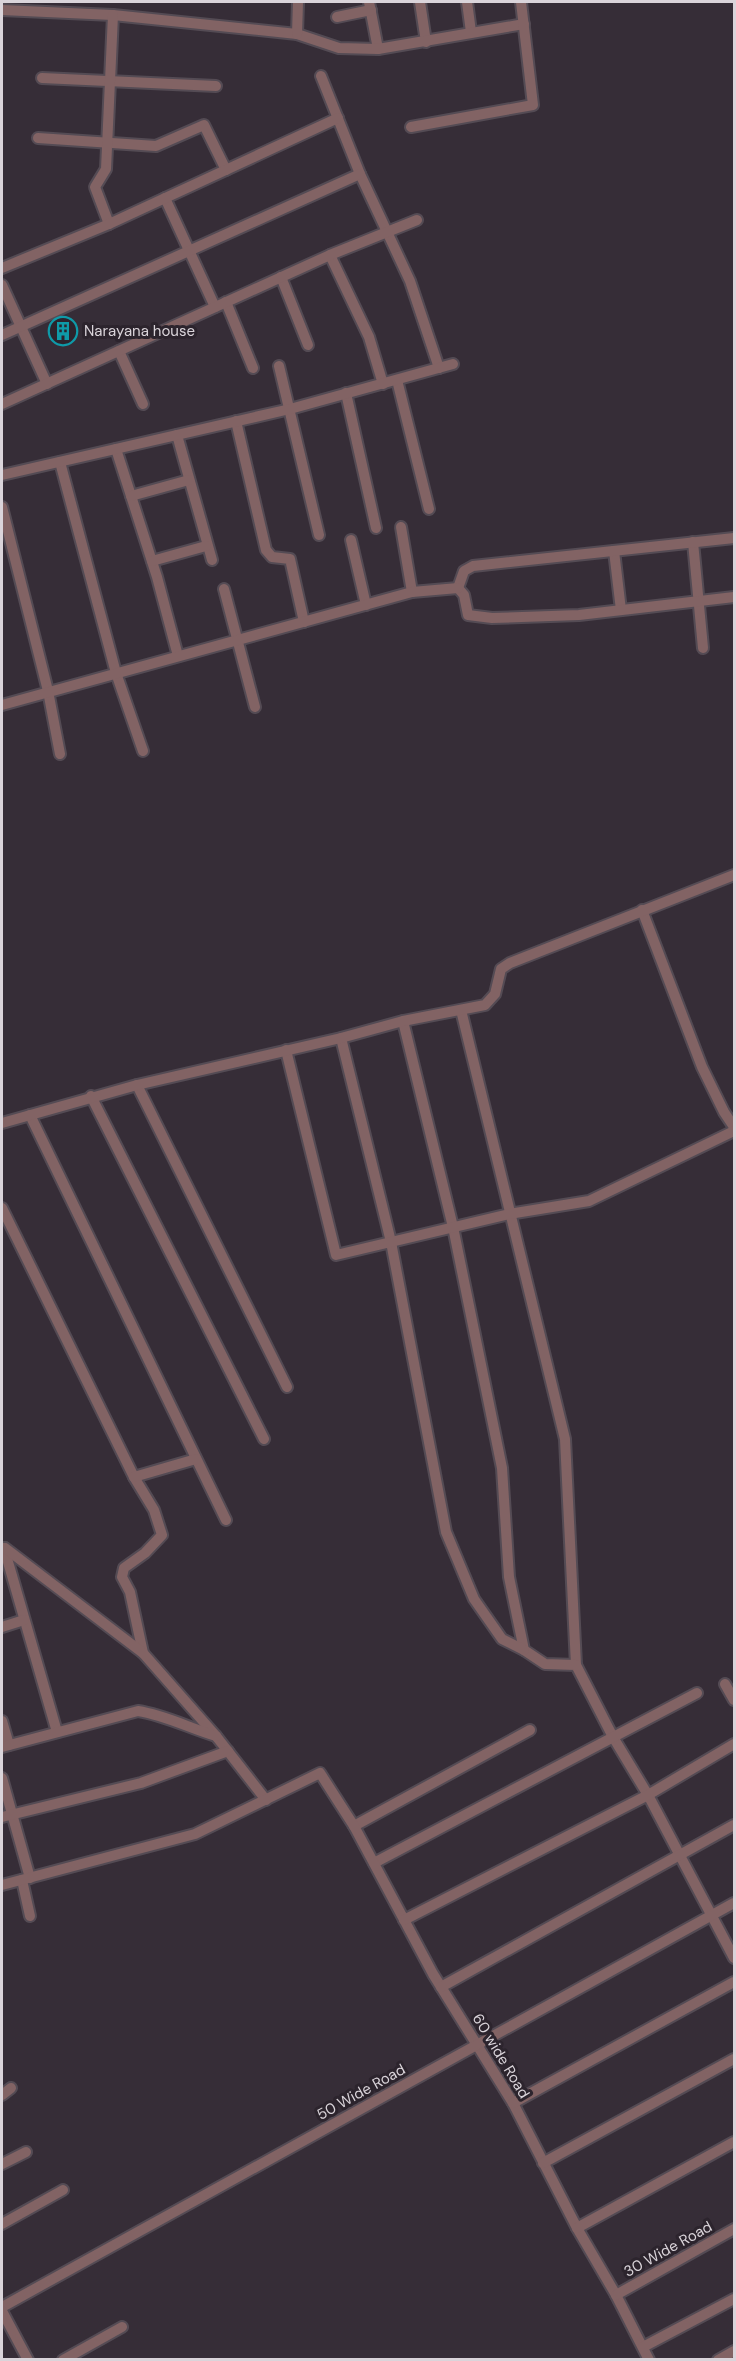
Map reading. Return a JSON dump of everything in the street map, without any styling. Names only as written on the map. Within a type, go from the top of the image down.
[{"type":"street","points":[[297,34],[298,2]]},
{"type":"street","points":[[420,2],[426,42]]},
{"type":"street","points":[[467,2],[471,32]]},
{"type":"street","points":[[411,127],[533,105],[521,2]]},
{"type":"street","points":[[337,17],[370,6],[378,49]]},
{"type":"street","points":[[2,10],[113,15],[297,34],[339,48],[378,49],[524,24]]},
{"type":"street","points":[[109,224],[94,187],[106,168],[113,15]]},
{"type":"street","points":[[321,76],[360,174],[410,281],[439,368]]},
{"type":"street","points":[[42,78],[216,86]]},
{"type":"street","points":[[2,268],[109,224],[338,118]]},
{"type":"street","points":[[38,138],[156,146],[204,125],[226,170]]},
{"type":"street","points":[[2,335],[360,174]]},
{"type":"street","points":[[165,198],[215,308]]},
{"type":"street","points":[[2,404],[330,255],[417,220]]},
{"type":"street","points":[[330,255],[369,337],[383,384]]},
{"type":"street","points":[[281,277],[308,345]]},
{"type":"street","points":[[2,285],[47,384]]},
{"type":"street","points":[[226,302],[253,368]]},
{"type":"street","points":[[119,351],[142,404]]},
{"type":"street","points":[[2,475],[290,409],[453,364]]},
{"type":"street","points":[[279,366],[320,535]]},
{"type":"street","points":[[398,380],[429,510]]},
{"type":"street","points":[[346,393],[376,528]]},
{"type":"street","points":[[236,421],[266,550],[272,557],[290,559],[304,622]]},
{"type":"street","points":[[177,435],[206,546],[212,560]]},
{"type":"street","points":[[116,449],[152,561],[178,656]]},
{"type":"street","points":[[60,462],[116,673],[143,751]]},
{"type":"street","points":[[131,496],[189,480]]},
{"type":"street","points":[[2,507],[48,691],[60,754]]},
{"type":"street","points":[[401,526],[412,592]]},
{"type":"street","points":[[458,588],[464,571],[473,566],[735,538]]},
{"type":"street","points":[[351,540],[366,605]]},
{"type":"street","points":[[693,542],[703,648]]},
{"type":"street","points":[[152,561],[206,546]]},
{"type":"street","points":[[614,551],[621,610]]},
{"type":"street","points":[[2,705],[412,592],[458,588]]},
{"type":"street","points":[[458,588],[464,595],[468,615],[482,618],[579,615],[735,597]]},
{"type":"street","points":[[224,590],[255,707]]},
{"type":"street","points":[[2,1123],[136,1085],[341,1038],[403,1021],[485,1005],[495,994],[501,969],[510,963],[735,875]]},
{"type":"street","points":[[286,1050],[336,1255],[510,1214],[589,1202],[735,1129],[724,1112],[702,1066],[642,910]]},
{"type":"street","points":[[461,1010],[565,1439],[576,1665],[613,1737],[648,1795],[735,1958]]},
{"type":"street","points":[[403,1021],[453,1227],[502,1468],[509,1577],[524,1650]]},
{"type":"street","points":[[341,1038],[391,1242],[446,1532],[474,1599],[502,1639],[545,1664],[576,1665]]},
{"type":"street","points":[[136,1085],[286,1387]]},
{"type":"street","points":[[91,1096],[264,1439]]},
{"type":"street","points":[[30,1115],[226,1520]]},
{"type":"street","points":[[2,1208],[134,1477],[154,1510],[162,1534],[145,1553],[124,1568],[122,1577],[130,1592],[143,1653]]},
{"type":"street","points":[[134,1477],[196,1459]]},
{"type":"street","points":[[2,1885],[195,1834],[266,1800],[228,1750],[143,1653],[3,1547]]},
{"type":"street","points":[[3,1547],[57,1732]]},
{"type":"street","points":[[2,1627],[24,1620]]},
{"type":"street","points":[[725,1684],[735,1700]]},
{"type":"street","points":[[374,1863],[697,1693]]},
{"type":"street","points":[[2,1721],[5,1746],[138,1711],[160,1715],[185,1727],[216,1736]]},
{"type":"street","points":[[354,1826],[530,1730]]},
{"type":"street","points":[[404,1920],[648,1795],[735,1744]]},
{"type":"street","points":[[7,1816],[141,1783],[228,1750]]},
{"type":"street","name":"60 wide Road","points":[[266,1800],[320,1773],[354,1826],[441,1987],[513,2103],[577,2228],[616,2295],[649,2360]]},
{"type":"street","points":[[2,1778],[7,1816],[26,1879],[30,1916]]},
{"type":"street","points":[[441,1987],[735,1825]]},
{"type":"street","name":"50 Wide Road","points":[[2,2309],[735,1903]]},
{"type":"street","points":[[513,2103],[735,1982]]},
{"type":"street","points":[[543,2163],[735,2060]]},
{"type":"street","points":[[577,2228],[735,2142]]},
{"type":"street","points":[[2,2164],[26,2152]]},
{"type":"street","points":[[2,2224],[63,2190]]},
{"type":"street","name":"30 Wide Road","points":[[616,2295],[735,2229]]},
{"type":"street","points":[[643,2347],[735,2300]]},
{"type":"street","points":[[2,2309],[28,2360]]},
{"type":"street","points":[[63,2360],[122,2327]]},
{"type":"street","points":[[718,2360],[735,2351]]},
{"type":"place","name":"Narayana house","points":[[63,331]]}]
